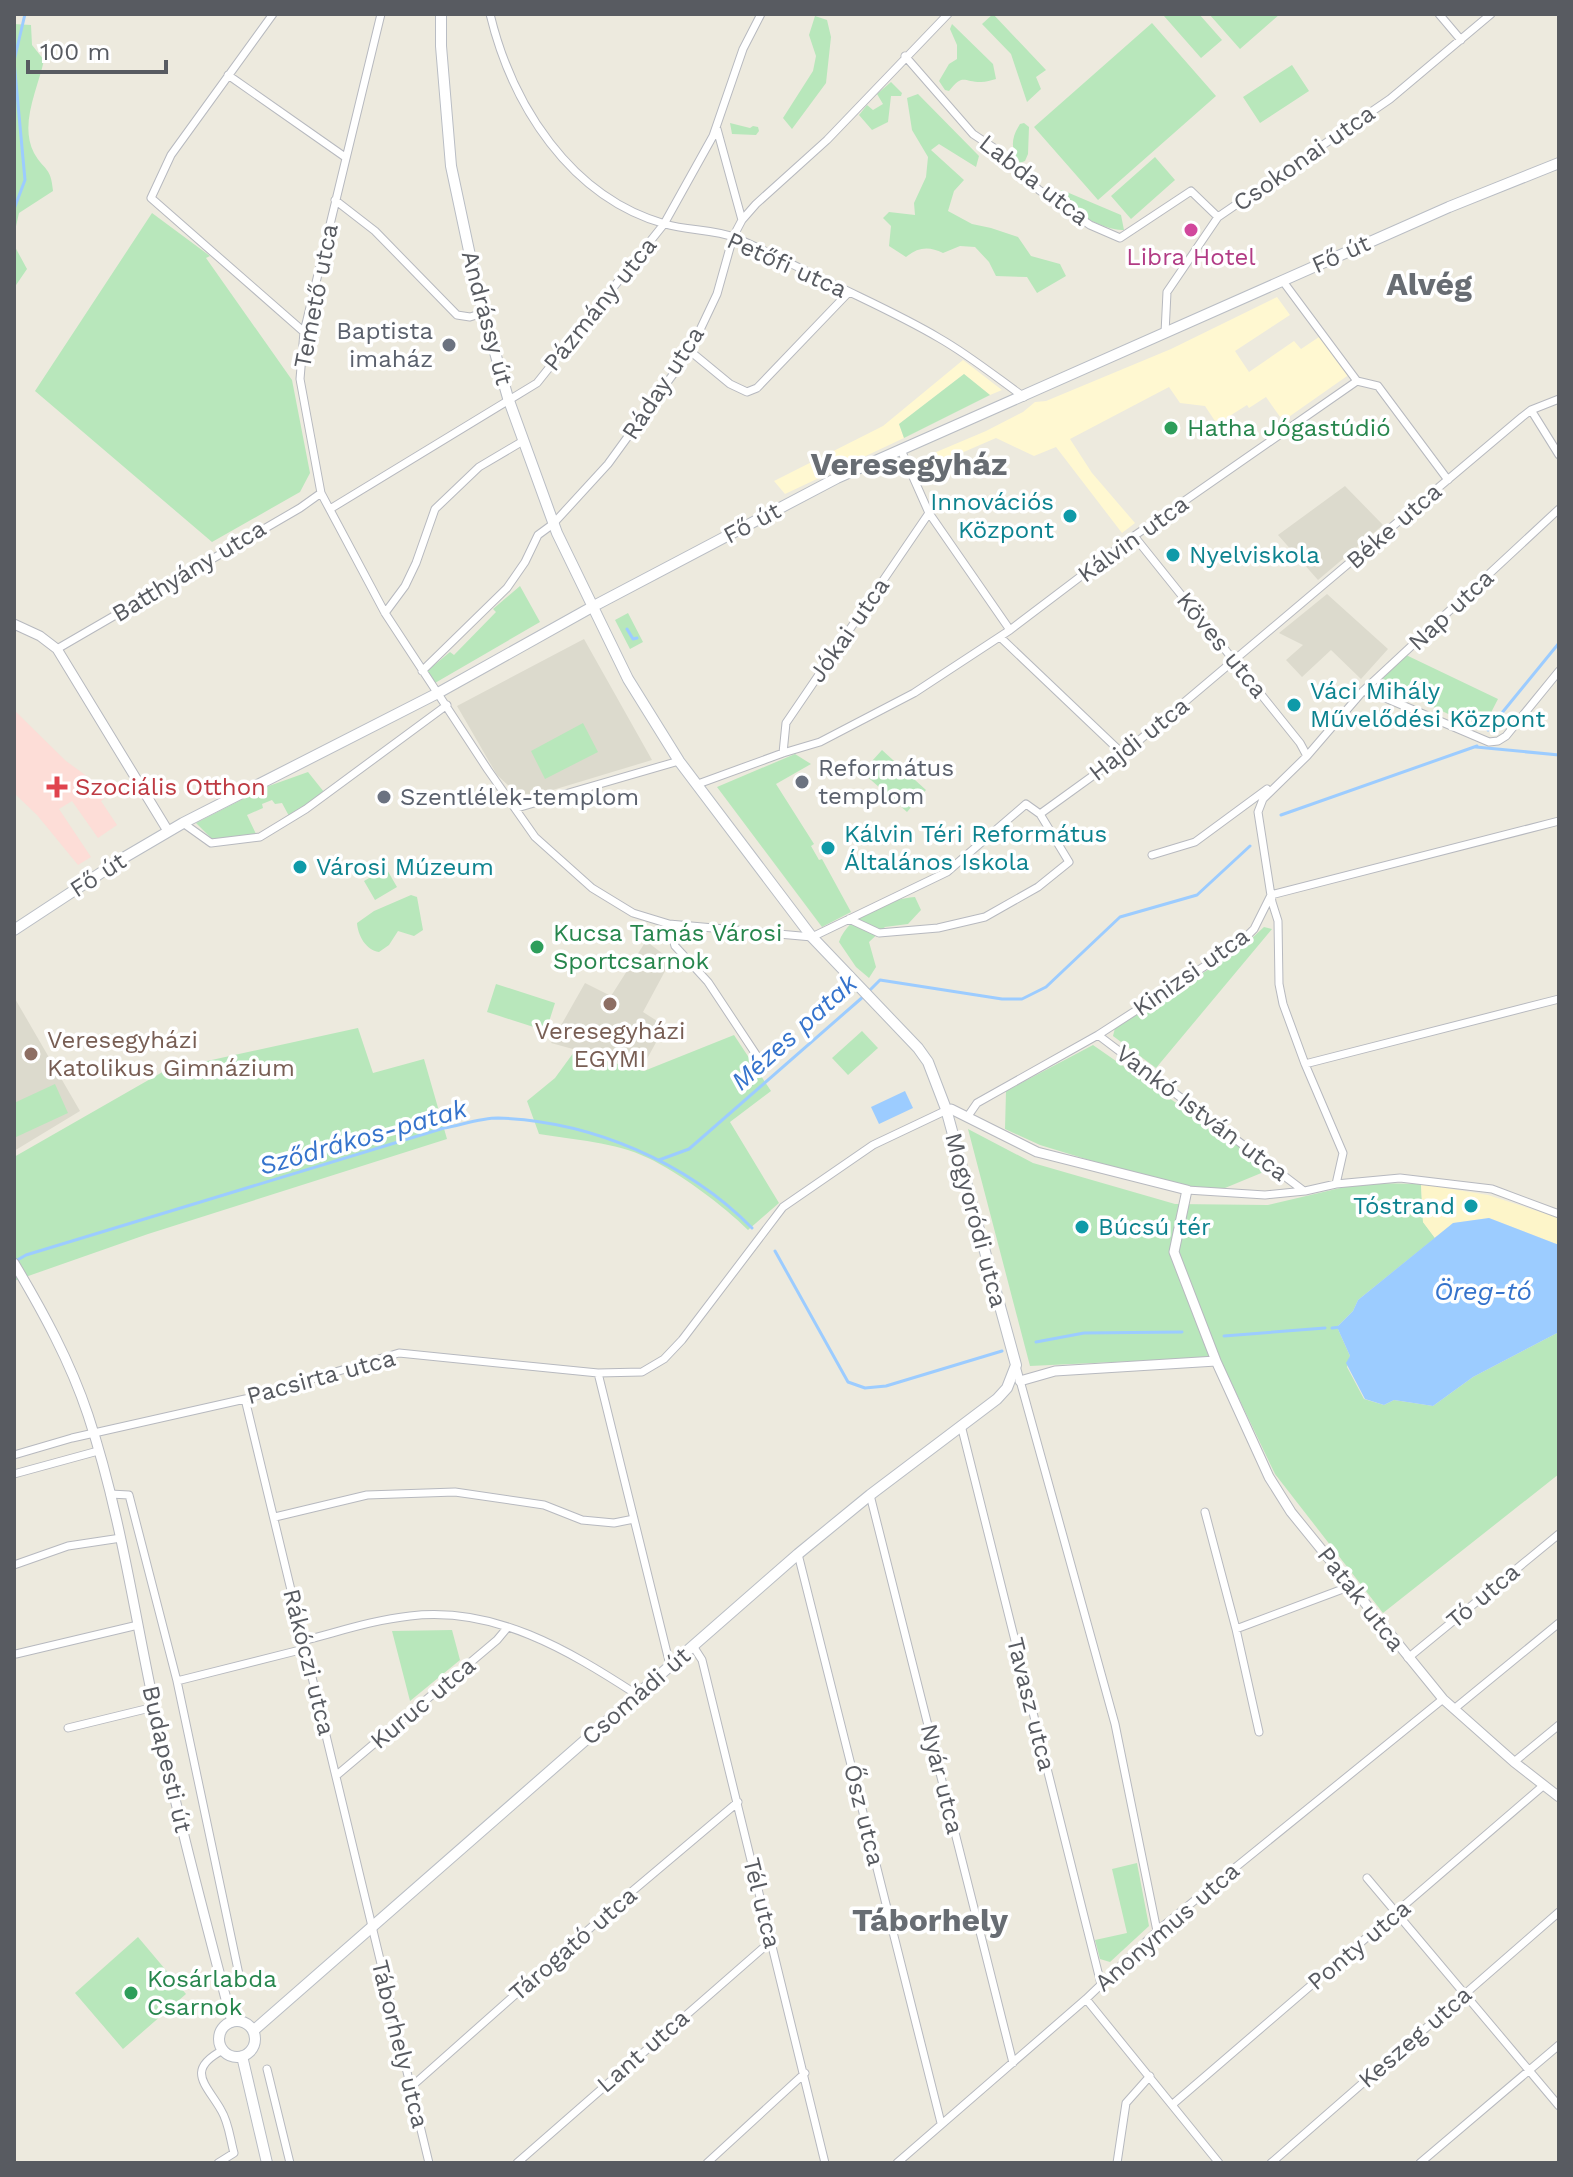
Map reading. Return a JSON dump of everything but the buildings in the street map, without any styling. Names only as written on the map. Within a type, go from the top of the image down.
[{"type":"main road","name":"Andrássy út","points":[[441,14],[451,166],[483,313],[508,398],[553,524],[592,607]]},
{"type":"main road","name":"Fő út","points":[[14,930],[168,831],[438,693],[592,607],[837,478],[1449,207],[1559,163]]},
{"type":"main road","name":"Mogyoródi utca","points":[[592,607],[628,679],[679,761],[812,937],[928,1062],[948,1109],[1016,1365]]},
{"type":"main road","name":"Csomádi út","points":[[253,2031],[798,1554],[997,1399],[1007,1388],[1016,1365]]},
{"type":"main road","points":[[232,2022],[244,2023],[253,2031],[253,2046],[242,2056],[231,2056],[223,2050],[220,2033],[232,2022]]},
{"type":"main road","points":[[242,2056],[267,2163]]},
{"type":"street","points":[[273,14],[171,155],[151,198],[304,332]]},
{"type":"street","name":"Temető utca","points":[[381,14],[304,332],[300,379],[321,493],[385,613],[535,837],[592,888],[633,913],[669,924],[812,937]]},
{"type":"street","name":"Petőfi utca","points":[[490,14],[499,50],[517,92],[553,147],[583,180],[615,203],[664,224],[733,237],[849,292],[940,338],[1024,397]]},
{"type":"street","points":[[742,220],[716,127],[743,49],[761,14]]},
{"type":"street","name":"Ráday utca","points":[[422,671],[507,588],[525,562],[538,535],[553,524],[608,464],[690,351],[717,294],[733,237],[742,220],[827,140],[948,14]]},
{"type":"street","points":[[1439,14],[1461,40]]},
{"type":"street","name":"Csokonai utca","points":[[1165,333],[1167,292],[1218,217],[1390,99],[1491,14]]},
{"type":"street","name":"Labda utca","points":[[905,56],[973,134],[997,150],[1039,190],[1090,225],[1120,238],[1191,191],[1218,217]]},
{"type":"street","points":[[228,75],[345,157]]},
{"type":"street","name":"Pázmány utca","points":[[330,509],[537,383],[664,224],[716,127]]},
{"type":"street","points":[[335,200],[375,231],[457,315],[470,317],[483,313]]},
{"type":"street","points":[[1282,280],[1357,381],[1378,386],[1448,480]]},
{"type":"street","points":[[690,351],[738,391],[747,392],[757,388],[849,292]]},
{"type":"street","name":"Kálvin utca","points":[[698,784],[820,742],[914,693],[1010,630],[1134,536],[1357,381]]},
{"type":"street","name":"Béke utca","points":[[1235,662],[1531,410],[1559,399]]},
{"type":"street","points":[[1531,410],[1559,455]]},
{"type":"street","points":[[385,613],[405,586],[435,509],[479,467],[523,441]]},
{"type":"street","points":[[901,450],[929,513],[1010,630]]},
{"type":"street","name":"Batthyány utca","points":[[57,649],[321,493]]},
{"type":"street","name":"Nap utca","points":[[1271,895],[1258,812],[1263,799],[1307,756],[1363,691],[1559,509]]},
{"type":"street","name":"Jókai utca","points":[[783,753],[786,723],[929,513]]},
{"type":"street","name":"Köves utca","points":[[1134,536],[1300,743],[1307,756]]},
{"type":"street","points":[[14,624],[40,636],[57,649],[168,831]]},
{"type":"street","points":[[1000,637],[1123,754]]},
{"type":"street","name":"Hajdi utca","points":[[812,937],[947,872],[1026,804],[1040,814],[1123,754],[1235,662]]},
{"type":"street","points":[[1363,691],[1489,742],[1506,736],[1559,671]]},
{"type":"street","points":[[183,823],[211,843],[260,837],[306,809],[447,705]]},
{"type":"street","points":[[517,808],[679,761]]},
{"type":"street","name":"Nap utca","points":[[1152,855],[1195,842],[1279,782]]},
{"type":"street","points":[[849,919],[879,933],[938,928],[985,917],[1038,887],[1069,862],[1040,814]]},
{"type":"street","points":[[1336,1184],[1343,1153],[1283,1004],[1279,984],[1278,921],[1271,895],[1559,821]]},
{"type":"street","name":"Kinizsi utca","points":[[968,1116],[977,1103],[1098,1035],[1239,944],[1254,929],[1271,895]]},
{"type":"street","points":[[669,924],[675,946],[708,982],[765,1068]]},
{"type":"street","points":[[1305,1064],[1559,999]]},
{"type":"street","name":"Vankó István utca","points":[[1098,1035],[1305,1191]]},
{"type":"street","points":[[948,1109],[1037,1152],[1187,1190],[1265,1195],[1400,1178],[1492,1189],[1559,1214]]},
{"type":"street","name":"Pacsirta utca","points":[[14,1455],[94,1433],[245,1399],[399,1353],[598,1373],[642,1372],[664,1359],[682,1340],[783,1207],[873,1145],[948,1109]]},
{"type":"street","name":"Patak utca","points":[[1187,1190],[1174,1252],[1216,1361],[1269,1477],[1291,1512],[1443,1699],[1559,1797]]},
{"type":"street","name":"Budapesti út","points":[[16,1266],[67,1361],[94,1433],[121,1538],[154,1707],[232,2022]]},
{"type":"street","points":[[1007,1388],[1055,1371],[1216,1361]]},
{"type":"street","name":"Mogyoródi utca","points":[[1016,1365],[1115,1724],[1157,1931]]},
{"type":"street","points":[[598,1373],[670,1665]]},
{"type":"street","name":"Rákóczi utca","points":[[245,1399],[371,1926]]},
{"type":"street","name":"Tavasz utca","points":[[961,1425],[1101,1984]]},
{"type":"street","points":[[14,1474],[98,1451]]},
{"type":"street","points":[[275,1517],[367,1495],[455,1492],[544,1505],[582,1520],[614,1523],[634,1519]]},
{"type":"street","name":"Budapesti út","points":[[110,1494],[129,1495],[177,1681],[241,1984]]},
{"type":"street","name":"Nyár utca","points":[[870,1495],[1013,2063]]},
{"type":"street","points":[[1205,1512],[1259,1732]]},
{"type":"street","name":"Tó utca","points":[[1408,1658],[1559,1534]]},
{"type":"street","points":[[14,1565],[68,1546],[121,1538]]},
{"type":"street","name":"Ősz utca","points":[[798,1554],[941,2123]]},
{"type":"street","points":[[1236,1629],[1351,1586]]},
{"type":"street","points":[[177,1681],[411,1615],[454,1616],[543,1638],[636,1694]]},
{"type":"street","points":[[1454,1709],[1559,1623]]},
{"type":"street","points":[[16,1654],[138,1625]]},
{"type":"street","name":"Kuruc utca","points":[[337,1775],[497,1640],[507,1628]]},
{"type":"street","name":"Tél utca","points":[[693,1646],[702,1660],[825,2163]]},
{"type":"street","name":"Anonymus utca","points":[[897,2163],[1086,1999],[1157,1931],[1443,1699]]},
{"type":"street","points":[[68,1728],[154,1707]]},
{"type":"street","points":[[1514,1762],[1559,1725]]},
{"type":"street","name":"Ponty utca","points":[[1173,2104],[1544,1785]]},
{"type":"street","name":"Tárogató utca","points":[[411,2087],[623,1899],[738,1802]]},
{"type":"street","points":[[1367,1878],[1559,2106]]},
{"type":"street","name":"Keszeg utca","points":[[1271,2163],[1559,1912]]},
{"type":"street","name":"Táborhely utca","points":[[371,1926],[429,2163]]},
{"type":"street","name":"Lant utca","points":[[517,2163],[771,1941]]},
{"type":"street","points":[[1086,1999],[1219,2163]]},
{"type":"street","points":[[1420,2163],[1559,2045]]},
{"type":"street","points":[[223,2050],[203,2064],[202,2079],[227,2122],[237,2163]]},
{"type":"street","points":[[267,2069],[290,2163]]},
{"type":"street","points":[[707,2163],[805,2073]]},
{"type":"street","points":[[1117,2163],[1126,2103],[1150,2076]]},
{"type":"street","points":[[218,2163],[234,2153]]},
{"type":"shaded area","points":[[1277,297],[1290,315],[1235,351],[1249,372],[1294,341],[1301,349],[1322,335],[1350,374],[1283,421],[1266,397],[1217,424],[1205,406],[1180,403],[1169,387],[1070,439],[1092,473],[1135,523],[1122,533],[1056,447],[1034,456],[996,438],[920,471],[915,461],[986,431],[1023,412],[1035,402],[1046,401],[1171,349]]},
{"type":"shaded area","points":[[963,360],[1002,390],[990,395],[964,374],[899,424],[904,438],[785,494],[774,481],[883,426]]},
{"type":"shaded area","points":[[1345,486],[1383,525],[1318,580],[1278,535]]},
{"type":"shaded area","points":[[1327,594],[1388,649],[1361,679],[1331,650],[1302,677],[1286,660],[1303,645],[1279,633]]},
{"type":"shaded area","points":[[584,639],[652,760],[523,799],[497,775],[457,706]]},
{"type":"shaded area","name":"Szociális Otthon","points":[[14,710],[66,761],[99,785],[107,796],[101,801],[117,825],[98,838],[72,801],[59,809],[91,857],[78,865],[37,815],[14,793]]},
{"type":"shaded area","name":"Veresegyházi EGYMI","points":[[646,941],[671,960],[643,1012],[665,1026],[642,1068],[551,1043],[585,983],[611,996]]},
{"type":"shaded area","name":"Veresegyházi Katolikus Gimnázium","points":[[14,997],[80,1111],[14,1151]]},
{"type":"green space","points":[[993,14],[1046,70],[1036,77],[1041,89],[1027,102],[1011,54],[982,24]]},
{"type":"green space","points":[[1199,14],[1222,40],[1201,58],[1164,16]]},
{"type":"green space","points":[[1209,14],[1280,14],[1240,49]]},
{"type":"green space","points":[[815,16],[827,20],[831,37],[826,83],[792,129],[783,118],[813,71],[816,56],[809,35]]},
{"type":"green space","points":[[1152,23],[1216,96],[1098,200],[1034,127]]},
{"type":"green space","points":[[14,24],[31,25],[32,45],[44,60],[31,106],[28,130],[34,153],[49,173],[53,191],[19,213],[14,235]]},
{"type":"green space","points":[[952,24],[993,64],[996,79],[981,82],[961,80],[949,91],[945,90],[939,81],[949,64],[957,59],[957,45],[950,29]]},
{"type":"green space","points":[[1292,65],[1309,91],[1260,123],[1243,97]]},
{"type":"green space","points":[[891,82],[902,93],[901,96],[891,96],[888,122],[872,130],[859,115],[867,105],[873,110],[883,104],[877,94]]},
{"type":"green space","points":[[918,94],[979,156],[976,167],[939,144],[931,150],[964,180],[954,191],[948,211],[972,224],[1018,237],[1031,256],[1060,264],[1066,276],[1037,293],[1027,277],[996,276],[989,262],[975,247],[960,246],[943,253],[924,249],[906,257],[889,246],[891,226],[883,218],[889,212],[915,215],[914,203],[926,177],[928,157],[912,130],[907,98]]},
{"type":"green space","points":[[730,123],[758,127],[759,131],[756,135],[732,134]]},
{"type":"green space","points":[[1020,124],[1029,127],[1028,154],[1025,161],[1020,163],[1013,139]]},
{"type":"green space","points":[[1155,157],[1175,180],[1131,219],[1111,196]]},
{"type":"green space","points":[[1062,190],[1121,215],[1124,230],[1106,227],[1078,213],[1057,194]]},
{"type":"green space","points":[[152,213],[210,256],[206,258],[292,380],[310,473],[300,492],[212,542],[35,391]]},
{"type":"green space","points":[[14,245],[27,269],[14,288]]},
{"type":"green space","points":[[964,374],[990,395],[904,438],[899,424]]},
{"type":"green space","points":[[520,586],[540,622],[435,683],[427,671],[450,652],[454,655],[496,612],[493,609]]},
{"type":"green space","points":[[628,613],[643,642],[630,649],[615,620]]},
{"type":"green space","points":[[1406,655],[1498,699],[1482,730],[1385,684],[1383,678]]},
{"type":"green space","points":[[583,723],[598,752],[545,779],[531,751]]},
{"type":"green space","points":[[882,750],[926,790],[907,812],[862,772]]},
{"type":"green space","points":[[795,754],[811,764],[776,784],[814,844],[811,846],[819,860],[822,859],[851,912],[822,927],[717,787]]},
{"type":"green space","points":[[308,772],[324,792],[289,816],[282,803],[275,804],[272,800],[262,804],[263,808],[247,815],[256,834],[212,839],[196,823],[266,787]]},
{"type":"green space","points":[[386,868],[397,887],[375,900],[364,881]]},
{"type":"green space","points":[[411,895],[417,897],[423,930],[414,936],[398,931],[389,945],[379,952],[370,948],[361,937],[357,923],[374,911]]},
{"type":"green space","points":[[915,897],[921,910],[908,924],[885,927],[869,942],[876,967],[869,978],[856,967],[839,942],[844,932],[870,910]]},
{"type":"green space","points":[[1264,927],[1272,929],[1156,1068],[1113,1036],[1115,1028],[1238,951]]},
{"type":"green space","points":[[496,984],[555,1003],[546,1031],[487,1012]]},
{"type":"green space","points":[[358,1028],[373,1073],[424,1059],[447,1139],[148,1234],[14,1281],[14,1157],[166,1070]]},
{"type":"green space","points":[[862,1031],[878,1048],[848,1075],[832,1058]]},
{"type":"green space","points":[[734,1035],[771,1091],[730,1122],[779,1203],[748,1230],[700,1190],[648,1158],[608,1145],[539,1134],[527,1101],[555,1078],[574,1052],[644,1071]]},
{"type":"green space","points":[[1093,1045],[1271,1169],[1225,1188],[1187,1190],[1040,1145],[1005,1129],[1006,1091]]},
{"type":"green space","points":[[55,1084],[68,1113],[14,1138],[14,1103]]},
{"type":"green space","points":[[968,1129],[1033,1163],[1175,1204],[1268,1205],[1353,1185],[1421,1184],[1423,1222],[1435,1238],[1358,1300],[1353,1311],[1337,1327],[1350,1356],[1347,1367],[1364,1399],[1384,1405],[1394,1400],[1433,1406],[1473,1377],[1559,1332],[1559,1474],[1383,1613],[1275,1474],[1219,1357],[1030,1366]]},
{"type":"green space","points":[[452,1630],[460,1660],[410,1701],[392,1631]]},
{"type":"green space","points":[[1137,1863],[1149,1926],[1110,1962],[1100,1959],[1095,1940],[1127,1933],[1112,1869]]},
{"type":"green space","name":"Kosárlabda Csarnok","points":[[138,1937],[186,1994],[123,2049],[75,1993]]},
{"type":"sand","name":"Tóstrand","points":[[1421,1184],[1488,1195],[1559,1218],[1559,1245],[1489,1218],[1454,1223],[1435,1238],[1423,1222]]},
{"type":"water","points":[[905,1091],[913,1108],[879,1124],[871,1107]]},
{"type":"water","name":"Öreg-tó","points":[[1489,1218],[1559,1245],[1559,1332],[1473,1377],[1433,1406],[1394,1400],[1384,1405],[1365,1399],[1346,1363],[1350,1356],[1337,1327],[1353,1311],[1358,1300],[1453,1223]]},
{"type":"waterway","points":[[14,61],[25,14]]},
{"type":"waterway","points":[[14,61],[25,180],[14,209]]},
{"type":"waterway","points":[[627,629],[633,639],[637,638]]},
{"type":"waterway","points":[[1488,730],[1559,643]]},
{"type":"waterway","name":"Mézes patak","points":[[1281,815],[1477,746]]},
{"type":"waterway","points":[[1476,747],[1559,755]]},
{"type":"waterway","name":"Mézes patak","points":[[869,991],[880,980],[1002,999],[1022,999],[1046,987],[1120,917],[1197,895],[1250,846]]},
{"type":"waterway","name":"Mézes patak","points":[[659,1160],[689,1149],[864,996]]},
{"type":"waterway","name":"Sződrákos-patak","points":[[14,1262],[26,1255],[444,1128],[498,1118],[568,1127],[636,1149],[698,1183],[752,1228]]},
{"type":"waterway","name":"Sződrákos-patak","points":[[775,1251],[848,1382],[865,1388],[886,1386],[1002,1351]]},
{"type":"waterway","name":"Sződrákos-patak","points":[[1332,1328],[1341,1327]]},
{"type":"waterway","name":"Sződrákos-patak","points":[[1224,1336],[1325,1328]]},
{"type":"waterway","name":"Sződrákos-patak","points":[[1036,1342],[1084,1333],[1182,1332]]},
{"type":"place","name":"Libra Hotel","points":[[1191,230]]},
{"type":"place","name":"Baptista imaház","points":[[449,345]]},
{"type":"place","name":"Hatha Jógastúdió","points":[[1171,428]]},
{"type":"place","name":"Innovációs Központ","points":[[1070,516]]},
{"type":"place","name":"Nyelviskola","points":[[1173,555]]},
{"type":"place","name":"Váci Mihály Művelődési Központ","points":[[1294,705]]},
{"type":"place","name":"Református templom","points":[[802,782]]},
{"type":"place","name":"Szociális Otthon","points":[[57,787]]},
{"type":"place","name":"Szentlélek-templom","points":[[384,797]]},
{"type":"place","name":"Kálvin Téri Református Általános Iskola","points":[[828,848]]},
{"type":"place","name":"Városi Múzeum","points":[[300,867]]},
{"type":"place","name":"Kucsa Tamás Városi Sportcsarnok","points":[[537,947]]},
{"type":"place","name":"Veresegyházi EGYMI","points":[[610,1004]]},
{"type":"place","name":"Veresegyházi Katolikus Gimnázium","points":[[31,1054]]},
{"type":"place","name":"Tóstrand","points":[[1471,1206]]},
{"type":"place","name":"Búcsú tér","points":[[1082,1227]]},
{"type":"place","name":"Kosárlabda Csarnok","points":[[131,1993]]},
{"type":"district","name":"Alvég","points":[[1429,284]]},
{"type":"district","name":"Veresegyház","points":[[909,464]]},
{"type":"district","name":"Táborhely","points":[[930,1920]]}]
